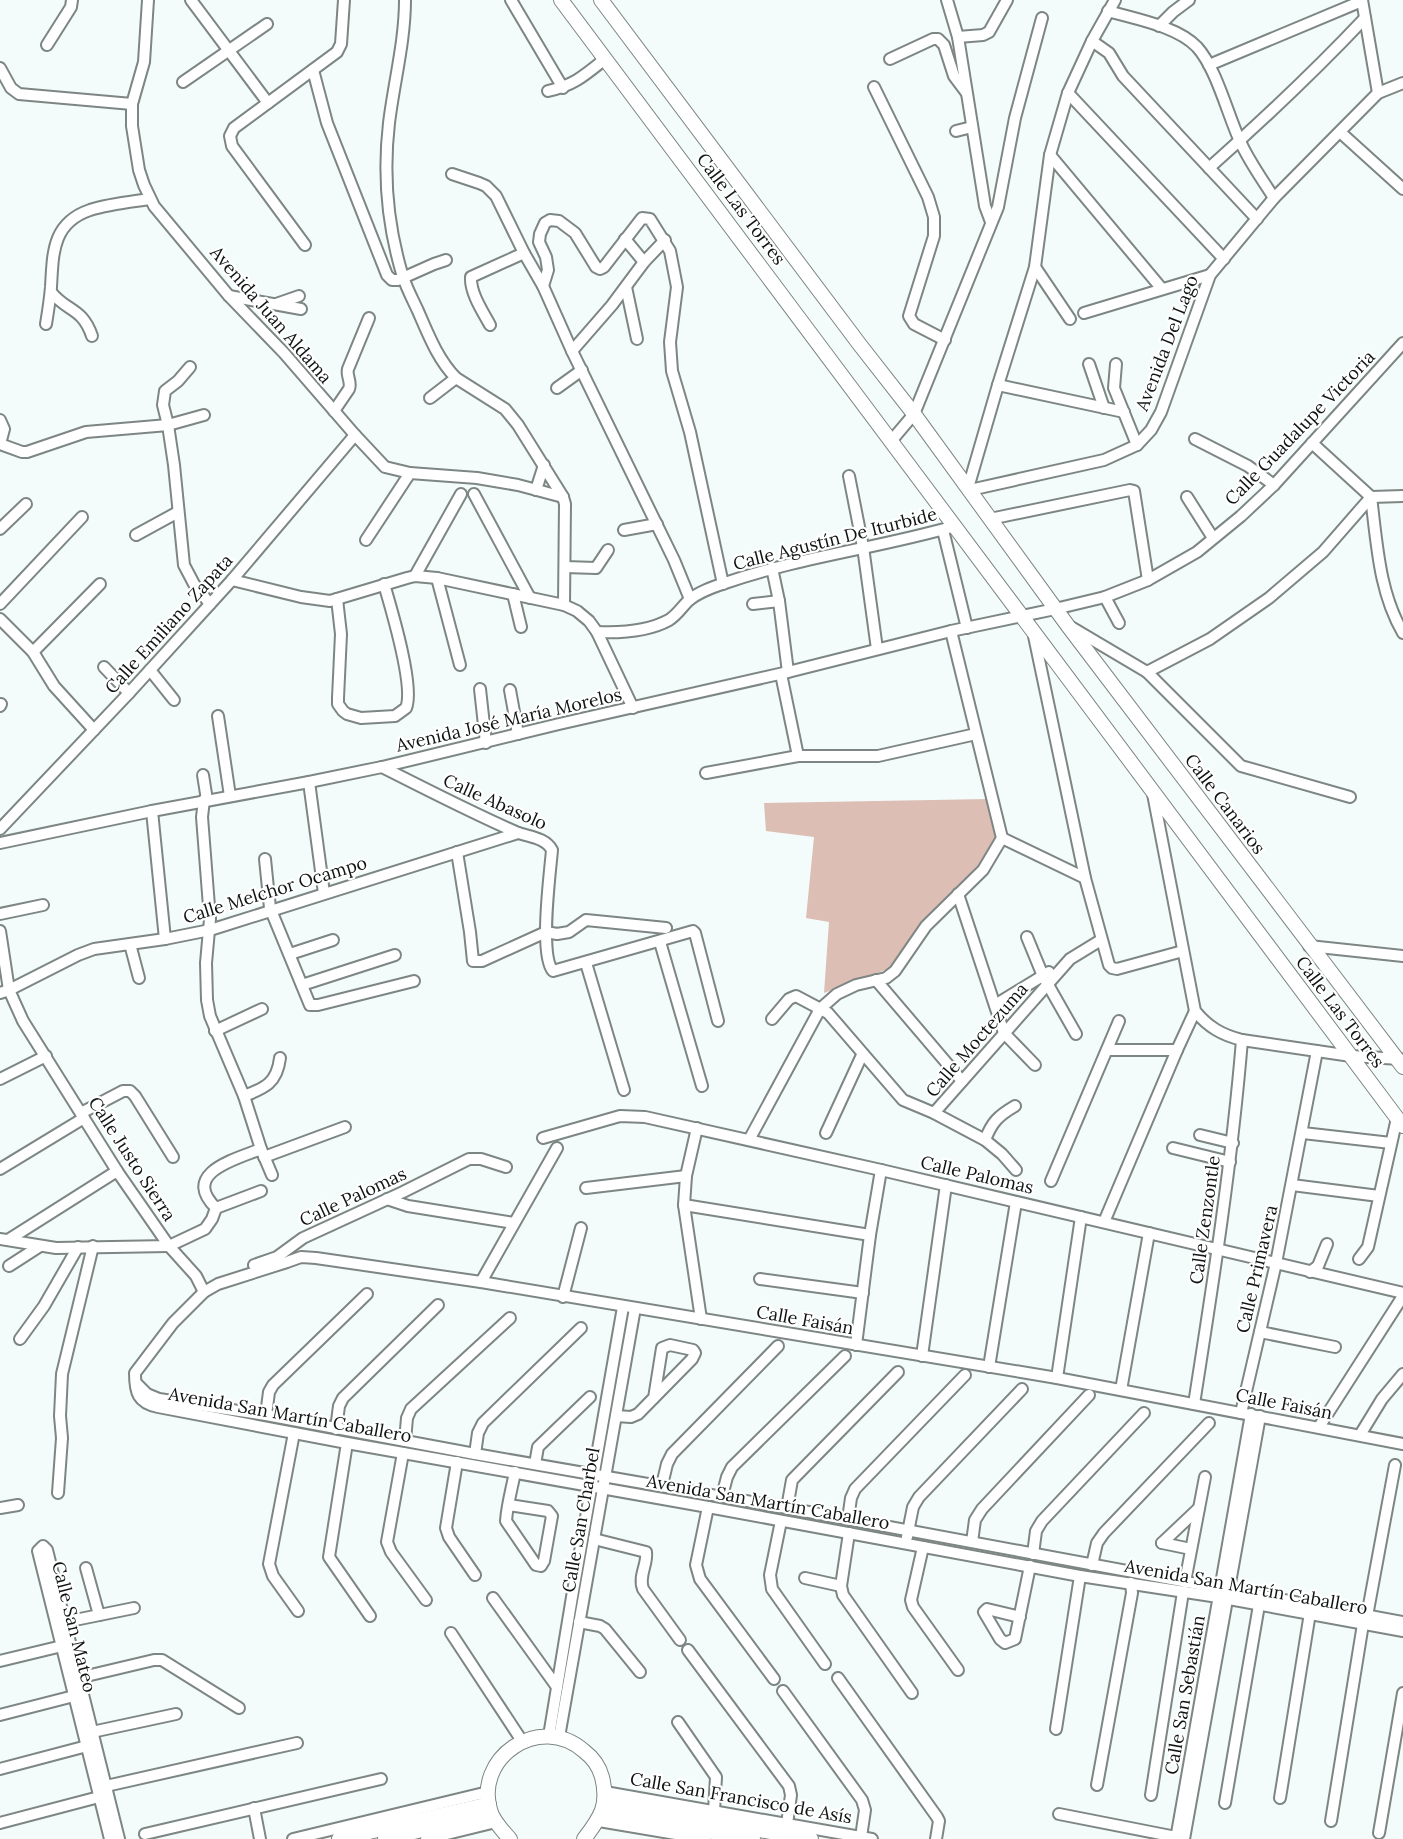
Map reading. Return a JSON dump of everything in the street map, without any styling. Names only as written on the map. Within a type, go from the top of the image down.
[{"type":"main road","name":"Calle Las Torres","points":[[561,0],[892,440],[949,528],[1022,616]]},
{"type":"main road","name":"Calle Las Torres","points":[[602,0],[914,414],[990,519]]},
{"type":"main road","name":"Calle Canarios","points":[[990,519],[1310,946]]},
{"type":"main road","points":[[1022,616],[1153,792]]},
{"type":"main road","name":"Calle Las Torres","points":[[1153,792],[1400,1122]]},
{"type":"main road","name":"Calle Las Torres","points":[[1310,946],[1401,1062]]},
{"type":"main road","points":[[510,1839],[491,1808],[492,1772],[505,1753],[522,1741],[536,1737],[554,1737],[577,1744],[591,1757],[601,1773],[602,1807],[584,1839]]},
{"type":"main road","points":[[602,1807],[753,1839]]},
{"type":"main road","name":"Calle San Francisco de Asís","points":[[602,1807],[811,1839]]},
{"type":"main road","points":[[339,1839],[491,1808]]},
{"type":"main road","points":[[385,1839],[491,1808]]},
{"type":"street","points":[[47,45],[71,7],[72,0]]},
{"type":"street","name":"Avenida Juan Aldama","points":[[148,0],[144,62],[132,104],[134,146],[144,185],[150,199],[229,296],[284,352],[385,467],[410,473],[477,477],[563,497]]},
{"type":"street","points":[[191,0],[268,103]]},
{"type":"street","points":[[305,245],[232,146],[230,136],[234,128],[333,57],[339,48],[344,0]]},
{"type":"street","points":[[405,0],[402,41],[389,122],[387,158],[388,194],[393,234],[404,278],[429,337],[448,369],[456,378],[505,409],[518,425],[563,497],[565,504],[564,605]]},
{"type":"street","points":[[511,0],[563,88]]},
{"type":"street","points":[[946,0],[958,37],[985,206],[991,222]]},
{"type":"street","points":[[958,37],[983,35],[989,32],[1006,0]]},
{"type":"street","points":[[969,489],[998,385],[1035,267],[1050,155],[1068,93],[1092,41],[1115,0]]},
{"type":"street","points":[[1158,26],[1189,0]]},
{"type":"street","points":[[1209,65],[1362,1],[1378,93]]},
{"type":"street","points":[[1108,11],[1178,34],[1196,47],[1209,65],[1240,141],[1274,198]]},
{"type":"street","points":[[892,440],[914,414],[998,207],[1015,118],[1041,18]]},
{"type":"street","points":[[1209,168],[1326,60],[1365,18]]},
{"type":"street","points":[[183,82],[267,24]]},
{"type":"street","points":[[890,59],[933,39],[938,39],[944,45],[954,76],[968,95]]},
{"type":"street","points":[[1092,41],[1108,52],[1123,76],[1257,219]]},
{"type":"street","points":[[548,91],[563,88],[575,82],[605,59]]},
{"type":"street","points":[[0,68],[14,91],[28,95],[132,104]]},
{"type":"street","points":[[313,70],[327,123],[385,273],[392,280],[398,280],[446,260]]},
{"type":"street","name":"Avenida Del Lago","points":[[969,489],[1104,460],[1137,445],[1151,430],[1161,412],[1210,275],[1274,198],[1378,93],[1403,83]]},
{"type":"street","points":[[874,87],[928,197],[934,217],[934,236],[909,316],[914,324],[945,340]]},
{"type":"street","points":[[1068,93],[1224,259]]},
{"type":"street","points":[[956,131],[972,128]]},
{"type":"street","points":[[1340,132],[1403,189]]},
{"type":"street","points":[[1050,155],[1162,289]]},
{"type":"street","points":[[452,174],[479,183],[491,190],[500,203],[543,286],[572,351],[674,560],[690,599]]},
{"type":"street","points":[[46,324],[51,292],[53,253],[58,236],[66,225],[79,215],[95,209],[150,199]]},
{"type":"street","points":[[543,286],[548,270],[546,257],[539,242],[545,223],[550,220],[559,221],[575,233],[596,267],[600,269],[604,267],[642,218],[650,219],[664,240],[670,251],[677,287],[670,342],[672,371],[690,432],[723,584]]},
{"type":"street","points":[[626,239],[644,262]]},
{"type":"street","points":[[572,351],[664,240]]},
{"type":"street","points":[[490,326],[474,292],[471,277],[524,253]]},
{"type":"street","points":[[1035,267],[1070,319]]},
{"type":"street","points":[[1084,314],[1210,275]]},
{"type":"street","points":[[626,287],[636,339]]},
{"type":"street","points":[[51,292],[59,301],[85,320],[92,336]]},
{"type":"street","points":[[229,296],[301,309]]},
{"type":"street","points":[[276,304],[299,297]]},
{"type":"street","points":[[334,411],[351,386],[347,375],[348,369],[369,318]]},
{"type":"street","name":"Calle Guadalupe Victoria","points":[[1022,616],[1105,597],[1148,580],[1197,552],[1274,485],[1403,343]]},
{"type":"street","points":[[1089,364],[1104,408]]},
{"type":"street","points":[[1116,364],[1114,388],[1137,445]]},
{"type":"street","points":[[190,366],[178,381],[165,391],[163,405],[168,425],[184,565],[194,584],[210,604]]},
{"type":"street","points":[[557,388],[582,370]]},
{"type":"street","points":[[430,398],[456,378]]},
{"type":"street","points":[[998,385],[1124,412]]},
{"type":"street","points":[[0,420],[4,429],[0,444],[27,452],[86,432],[168,425],[204,415]]},
{"type":"street","name":"Calle Emiliano Zapata","points":[[0,830],[232,580],[355,435]]},
{"type":"street","points":[[1195,439],[1248,466],[1274,485]]},
{"type":"street","points":[[1312,443],[1371,497],[1380,572],[1391,611],[1403,633]]},
{"type":"street","points":[[536,490],[544,465]]},
{"type":"street","points":[[366,540],[410,473]]},
{"type":"street","points":[[849,476],[863,547],[877,649]]},
{"type":"street","points":[[990,519],[1134,491],[1148,580]]},
{"type":"street","points":[[415,576],[461,494]]},
{"type":"street","points":[[474,494],[530,598]]},
{"type":"street","points":[[1147,672],[1210,639],[1269,598],[1323,552],[1371,497],[1403,496]]},
{"type":"street","points":[[1187,497],[1213,538]]},
{"type":"street","points":[[0,529],[26,504]]},
{"type":"street","points":[[136,535],[178,512]]},
{"type":"street","points":[[0,604],[82,517]]},
{"type":"street","points":[[624,530],[657,524]]},
{"type":"street","points":[[949,528],[967,628]]},
{"type":"street","name":"Calle Agustín De Iturbide","points":[[597,632],[632,630],[656,625],[676,614],[690,599],[723,584],[772,568],[949,528]]},
{"type":"street","points":[[565,567],[596,568],[608,550]]},
{"type":"street","points":[[772,568],[778,601],[784,673],[798,756]]},
{"type":"street","points":[[232,580],[323,600],[337,599],[415,576],[437,578],[564,605],[584,616],[597,632],[633,708]]},
{"type":"street","points":[[437,578],[460,665]]},
{"type":"street","points":[[33,652],[100,584]]},
{"type":"street","points":[[337,599],[341,634],[338,698],[340,708],[347,714],[361,718],[395,716],[406,708],[409,696],[399,637],[384,585]]},
{"type":"street","points":[[513,594],[521,627]]},
{"type":"street","points":[[1105,597],[1119,623]]},
{"type":"street","points":[[753,604],[778,601]]},
{"type":"street","points":[[1391,611],[1403,610]]},
{"type":"street","name":"Avenida José María Morelos","points":[[0,843],[206,800],[382,767],[1022,616]]},
{"type":"street","points":[[0,620],[33,652],[54,686],[94,730]]},
{"type":"street","points":[[1068,626],[1147,672],[1241,766],[1350,797]]},
{"type":"street","points":[[1033,630],[1085,878],[1109,965],[1117,969],[1183,951]]},
{"type":"street","points":[[748,1140],[820,1009],[837,994],[856,985],[886,978],[895,971],[926,926],[983,870],[1002,838],[951,631]]},
{"type":"street","points":[[104,667],[129,693]]},
{"type":"street","points":[[150,670],[174,700]]},
{"type":"street","points":[[480,689],[486,743]]},
{"type":"street","points":[[510,690],[518,734]]},
{"type":"street","points":[[218,716],[230,796]]},
{"type":"street","points":[[706,773],[798,756],[878,756],[976,734]]},
{"type":"street","name":"Calle Abasolo","points":[[382,767],[518,833],[547,843],[552,850],[546,933],[548,966],[553,971],[586,963]]},
{"type":"street","points":[[203,775],[206,800],[202,817],[210,930],[206,963],[207,1000],[215,1031],[244,1096],[272,1175]]},
{"type":"street","points":[[309,782],[324,893]]},
{"type":"street","points":[[1153,792],[1195,1011],[1203,1022],[1228,1037],[1242,1040],[1401,1062]]},
{"type":"street","points":[[152,811],[165,939]]},
{"type":"street","name":"Calle Melchor Ocampo","points":[[5,991],[94,949],[210,930],[518,833]]},
{"type":"street","points":[[1002,838],[1085,878]]},
{"type":"street","points":[[457,852],[473,962],[482,961],[546,933],[569,932],[586,920],[666,928]]},
{"type":"street","points":[[265,859],[268,900],[310,1005],[414,981]]},
{"type":"street","points":[[958,894],[1004,1033],[1035,1065]]},
{"type":"street","points":[[0,914],[43,905]]},
{"type":"street","name":"Calle Justo Sierra","points":[[0,931],[5,991],[117,1171],[169,1246],[196,1276],[204,1292]]},
{"type":"street","points":[[624,1090],[586,963],[693,932],[718,1021]]},
{"type":"street","points":[[1027,937],[1045,980],[1077,1034]]},
{"type":"street","points":[[290,954],[333,940]]},
{"type":"street","name":"Calle Moctezuma","points":[[772,1019],[792,997],[800,998],[828,1013],[903,1100],[934,1113],[1004,1033],[1045,980],[1070,959],[1101,940]]},
{"type":"street","points":[[660,942],[702,1086]]},
{"type":"street","points":[[130,944],[139,978]]},
{"type":"street","points":[[1310,946],[1403,956]]},
{"type":"street","points":[[302,985],[395,955]]},
{"type":"street","points":[[876,980],[962,1081]]},
{"type":"street","points":[[995,1005],[1045,980]]},
{"type":"street","points":[[215,1031],[262,1008]]},
{"type":"street","points":[[1104,1222],[1195,1011]]},
{"type":"street","points":[[1051,1181],[1119,1021]]},
{"type":"street","name":"Calle Zenzontle","points":[[1194,1404],[1233,1143],[1242,1040]]},
{"type":"street","points":[[1107,1050],[1177,1050]]},
{"type":"street","name":"Calle Primavera","points":[[1251,1414],[1260,1332],[1303,1133],[1317,1051]]},
{"type":"street","points":[[826,1133],[862,1055]]},
{"type":"street","points":[[0,1079],[46,1056]]},
{"type":"street","points":[[244,1096],[261,1090],[272,1082],[279,1069],[280,1059]]},
{"type":"street","points":[[0,1169],[123,1091],[130,1091],[135,1095],[173,1157]]},
{"type":"street","points":[[985,1140],[990,1126],[1001,1114],[1015,1106]]},
{"type":"street","points":[[934,1113],[985,1140],[1016,1170]]},
{"type":"street","name":"Calle Palomas","points":[[543,1138],[620,1116],[645,1117],[1081,1216],[1403,1295]]},
{"type":"street","points":[[1359,1259],[1368,1247],[1391,1143],[1400,1122]]},
{"type":"street","points":[[216,1208],[209,1201],[204,1186],[209,1174],[221,1166],[345,1126]]},
{"type":"street","points":[[697,1128],[686,1176],[684,1205],[701,1318]]},
{"type":"street","points":[[1303,1133],[1391,1143]]},
{"type":"street","points":[[1200,1135],[1233,1143]]},
{"type":"street","points":[[481,1282],[557,1148]]},
{"type":"street","points":[[1173,1148],[1230,1162]]},
{"type":"street","name":"Calle Palomas","points":[[218,1284],[244,1269],[277,1257],[303,1238],[469,1159],[481,1159],[506,1167]]},
{"type":"street","points":[[856,1345],[881,1170]]},
{"type":"street","points":[[4,1239],[117,1171]]},
{"type":"street","points":[[586,1188],[686,1176]]},
{"type":"street","points":[[922,1356],[946,1185]]},
{"type":"street","points":[[1292,1185],[1379,1196]]},
{"type":"street","points":[[216,1208],[261,1191]]},
{"type":"street","points":[[387,1199],[408,1206],[514,1223]]},
{"type":"street","points":[[989,1367],[1016,1202]]},
{"type":"street","points":[[684,1205],[870,1235]]},
{"type":"street","points":[[4,1239],[40,1246],[169,1246],[205,1229],[213,1219],[216,1208]]},
{"type":"street","points":[[1057,1378],[1081,1216]]},
{"type":"street","points":[[563,1296],[581,1228]]},
{"type":"street","points":[[1121,1390],[1149,1233]]},
{"type":"street","points":[[1310,1272],[1318,1266],[1327,1244]]},
{"type":"street","points":[[9,1266],[40,1246]]},
{"type":"street","points":[[58,1493],[62,1438],[60,1416],[62,1374],[93,1246]]},
{"type":"street","points":[[20,1339],[44,1306],[78,1247]]},
{"type":"street","name":"Calle Faisán","points":[[204,1292],[218,1284],[301,1257],[481,1282],[1057,1378],[1403,1444]]},
{"type":"street","points":[[760,1279],[863,1293]]},
{"type":"street","points":[[137,1384],[135,1374],[137,1370],[173,1323],[204,1292]]},
{"type":"street","points":[[266,1415],[269,1392],[273,1385],[367,1294]]},
{"type":"street","points":[[1319,1427],[1403,1295]]},
{"type":"street","points":[[336,1429],[339,1406],[343,1398],[438,1305]]},
{"type":"street","name":"Calle San Charbel","points":[[554,1737],[579,1622],[616,1416],[629,1308]]},
{"type":"street","name":"Calle San Charbel","points":[[554,1737],[557,1687],[593,1474],[629,1308]]},
{"type":"street","points":[[405,1441],[407,1418],[411,1408],[510,1318]]},
{"type":"street","points":[[475,1454],[478,1433],[483,1423],[581,1328]]},
{"type":"street","points":[[1260,1332],[1335,1347]]},
{"type":"street","points":[[616,1416],[631,1417],[638,1414],[654,1398],[692,1359],[695,1353],[693,1350],[670,1345],[662,1348],[654,1398]]},
{"type":"street","points":[[662,1485],[672,1454],[778,1346]]},
{"type":"street","points":[[722,1496],[732,1467],[845,1356]]},
{"type":"street","points":[[787,1508],[792,1480],[898,1372]]},
{"type":"street","points":[[1360,1435],[1382,1399],[1403,1374]]},
{"type":"street","points":[[848,1519],[851,1498],[855,1489],[966,1375]]},
{"type":"street","name":"Avenida San Martín Caballero","points":[[137,1384],[147,1394],[159,1399],[266,1415],[908,1530],[1092,1565],[1184,1587],[1365,1620],[1403,1631]]},
{"type":"street","name":"Avenida San Martín Caballero","points":[[137,1384],[138,1397],[151,1406],[1080,1576],[1184,1587]]},
{"type":"street","points":[[906,1544],[913,1507],[919,1497],[1022,1389]]},
{"type":"street","points":[[972,1542],[975,1520],[982,1509],[1089,1395]]},
{"type":"street","points":[[535,1464],[538,1447],[590,1397]]},
{"type":"street","points":[[1033,1554],[1036,1531],[1042,1521],[1144,1413]]},
{"type":"street","name":"Calle San Sebastián","points":[[1179,1838],[1223,1594],[1251,1414]]},
{"type":"street","points":[[1092,1565],[1097,1543],[1104,1533],[1209,1424]]},
{"type":"street","points":[[294,1433],[269,1564],[273,1576],[298,1611]]},
{"type":"street","points":[[347,1443],[329,1557],[370,1616]]},
{"type":"street","points":[[403,1453],[387,1542],[391,1552],[426,1600]]},
{"type":"street","points":[[458,1462],[446,1528],[449,1537],[475,1575]]},
{"type":"street","points":[[1331,1821],[1365,1620],[1395,1465]]},
{"type":"street","points":[[509,1504],[551,1513],[544,1561],[541,1566],[536,1564],[507,1524],[506,1518],[515,1472]]},
{"type":"street","points":[[1151,1795],[1184,1587],[1205,1477]]},
{"type":"street","points":[[0,1508],[18,1505]]},
{"type":"street","points":[[708,1507],[696,1564],[700,1579],[774,1679]]},
{"type":"street","points":[[1191,1549],[1162,1543],[1199,1508]]},
{"type":"street","points":[[781,1521],[770,1575],[772,1589],[825,1664]]},
{"type":"street","points":[[849,1533],[841,1586],[843,1595],[912,1693]]},
{"type":"street","points":[[594,1539],[638,1548],[646,1552],[641,1583],[643,1589],[680,1640]]},
{"type":"street","name":"Calle San Mateo","points":[[110,1839],[38,1551],[43,1546],[47,1550],[119,1839]]},
{"type":"street","points":[[923,1547],[911,1600],[913,1607],[958,1670]]},
{"type":"street","points":[[1020,1617],[1030,1566]]},
{"type":"street","points":[[86,1568],[99,1615]]},
{"type":"street","points":[[1056,1729],[1080,1576]]},
{"type":"street","points":[[806,1578],[841,1586]]},
{"type":"street","points":[[1097,1785],[1132,1593],[1131,1583]]},
{"type":"street","name":"Avenida San Martín Caballero","points":[[1223,1594],[1259,1605],[1310,1614],[1403,1622]]},
{"type":"street","points":[[493,1598],[557,1687]]},
{"type":"street","points":[[1226,1803],[1259,1605]]},
{"type":"street","points":[[65,1622],[134,1608]]},
{"type":"street","points":[[1280,1798],[1310,1614]]},
{"type":"street","points":[[579,1622],[605,1629],[640,1672]]},
{"type":"street","points":[[451,1633],[522,1741]]},
{"type":"street","points":[[0,1661],[62,1646]]},
{"type":"street","points":[[688,1650],[789,1786],[791,1795],[787,1824]]},
{"type":"street","points":[[78,1678],[162,1660],[239,1708]]},
{"type":"street","points":[[838,1678],[937,1817],[939,1821],[936,1839]]},
{"type":"street","points":[[783,1691],[862,1800],[865,1810],[866,1838]]},
{"type":"street","points":[[1379,1833],[1403,1693]]},
{"type":"street","points":[[0,1715],[74,1696]]},
{"type":"street","points":[[92,1732],[176,1714]]},
{"type":"street","points":[[678,1722],[716,1777],[714,1811]]},
{"type":"street","points":[[106,1786],[297,1743]]},
{"type":"street","points":[[0,1769],[87,1746]]},
{"type":"street","points":[[145,1834],[381,1779]]},
{"type":"street","points":[[0,1822],[99,1797]]},
{"type":"street","points":[[602,1807],[705,1839]]},
{"type":"street","name":"Calle San Francisco de Asís","points":[[602,1807],[714,1811],[866,1838]]},
{"type":"street","points":[[254,1808],[260,1839]]},
{"type":"street","points":[[433,1838],[491,1808]]},
{"type":"street","points":[[293,1839],[491,1808]]},
{"type":"street","points":[[1059,1814],[1179,1838]]},
{"type":"shaded area","points":[[988,799],[996,838],[984,862],[925,919],[888,969],[824,993],[829,922],[806,918],[814,837],[766,831],[764,803]]}]
